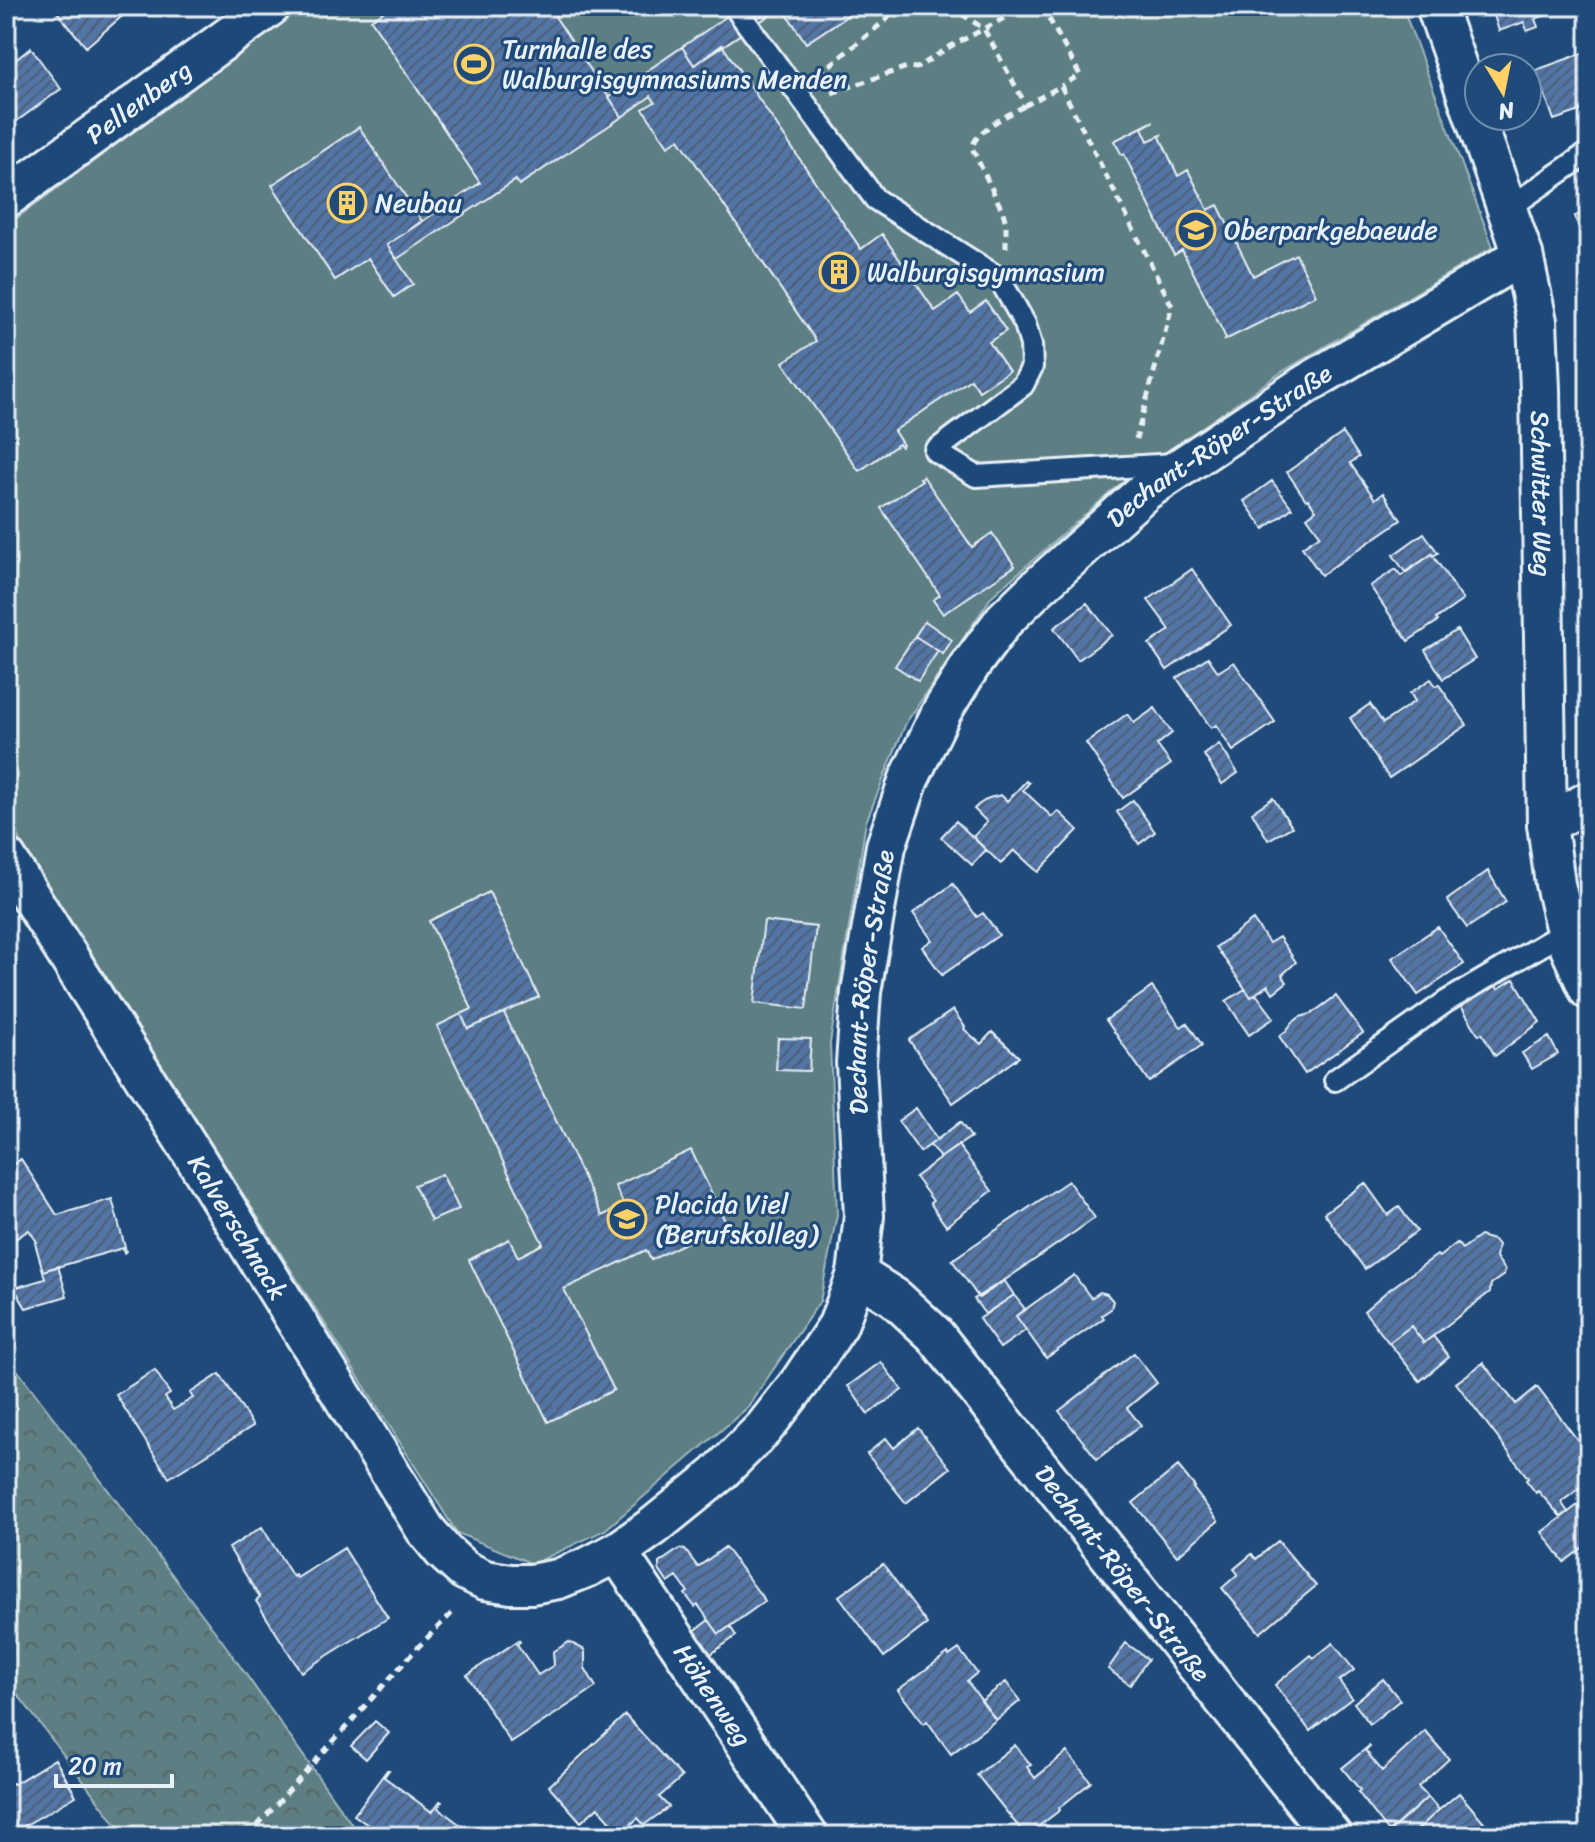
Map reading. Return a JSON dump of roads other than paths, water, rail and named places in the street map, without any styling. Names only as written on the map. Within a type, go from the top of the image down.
[{"type":"street","name":"Pellenberg","points":[[6,198],[271,6]]},
{"type":"street","name":"Schwitter Weg","points":[[1436,6],[1523,255],[1537,321],[1547,824],[1555,884],[1570,948],[1589,990]]},
{"type":"street","name":"Dechant-Röper-Straße","points":[[1332,1836],[934,1334],[895,1298],[857,1274],[864,1216],[856,1063],[861,992],[886,846],[909,779],[942,711],[1004,620],[1145,491],[1303,386],[1523,255]]},
{"type":"street","points":[[1547,824],[1589,801]]},
{"type":"street","name":"Kalverschnack","points":[[6,858],[425,1529],[464,1570],[485,1580],[531,1584],[558,1579],[617,1552],[654,1526],[717,1475],[764,1428],[838,1325],[857,1274]]},
{"type":"street","name":"Höhenweg","points":[[617,1552],[808,1836]]},
{"type":"lane","points":[[734,6],[875,199],[999,278],[1025,324],[1031,345],[1032,367],[1023,385],[935,451],[976,476],[1184,464]]},
{"type":"lane","points":[[1506,210],[1589,152]]},
{"type":"lane","points":[[1335,1080],[1447,1001],[1566,931]]},
{"type":"place","name":"Turnhalle des Walburgisgymnasiums Menden","points":[[474,64]]},
{"type":"place","name":"Neubau","points":[[347,203]]},
{"type":"place","name":"Oberparkgebaeude","points":[[1196,230]]},
{"type":"place","name":"Walburgisgymnasium","points":[[839,272]]},
{"type":"place","name":"Placida Viel (Berufskolleg)","points":[[627,1219]]}]
